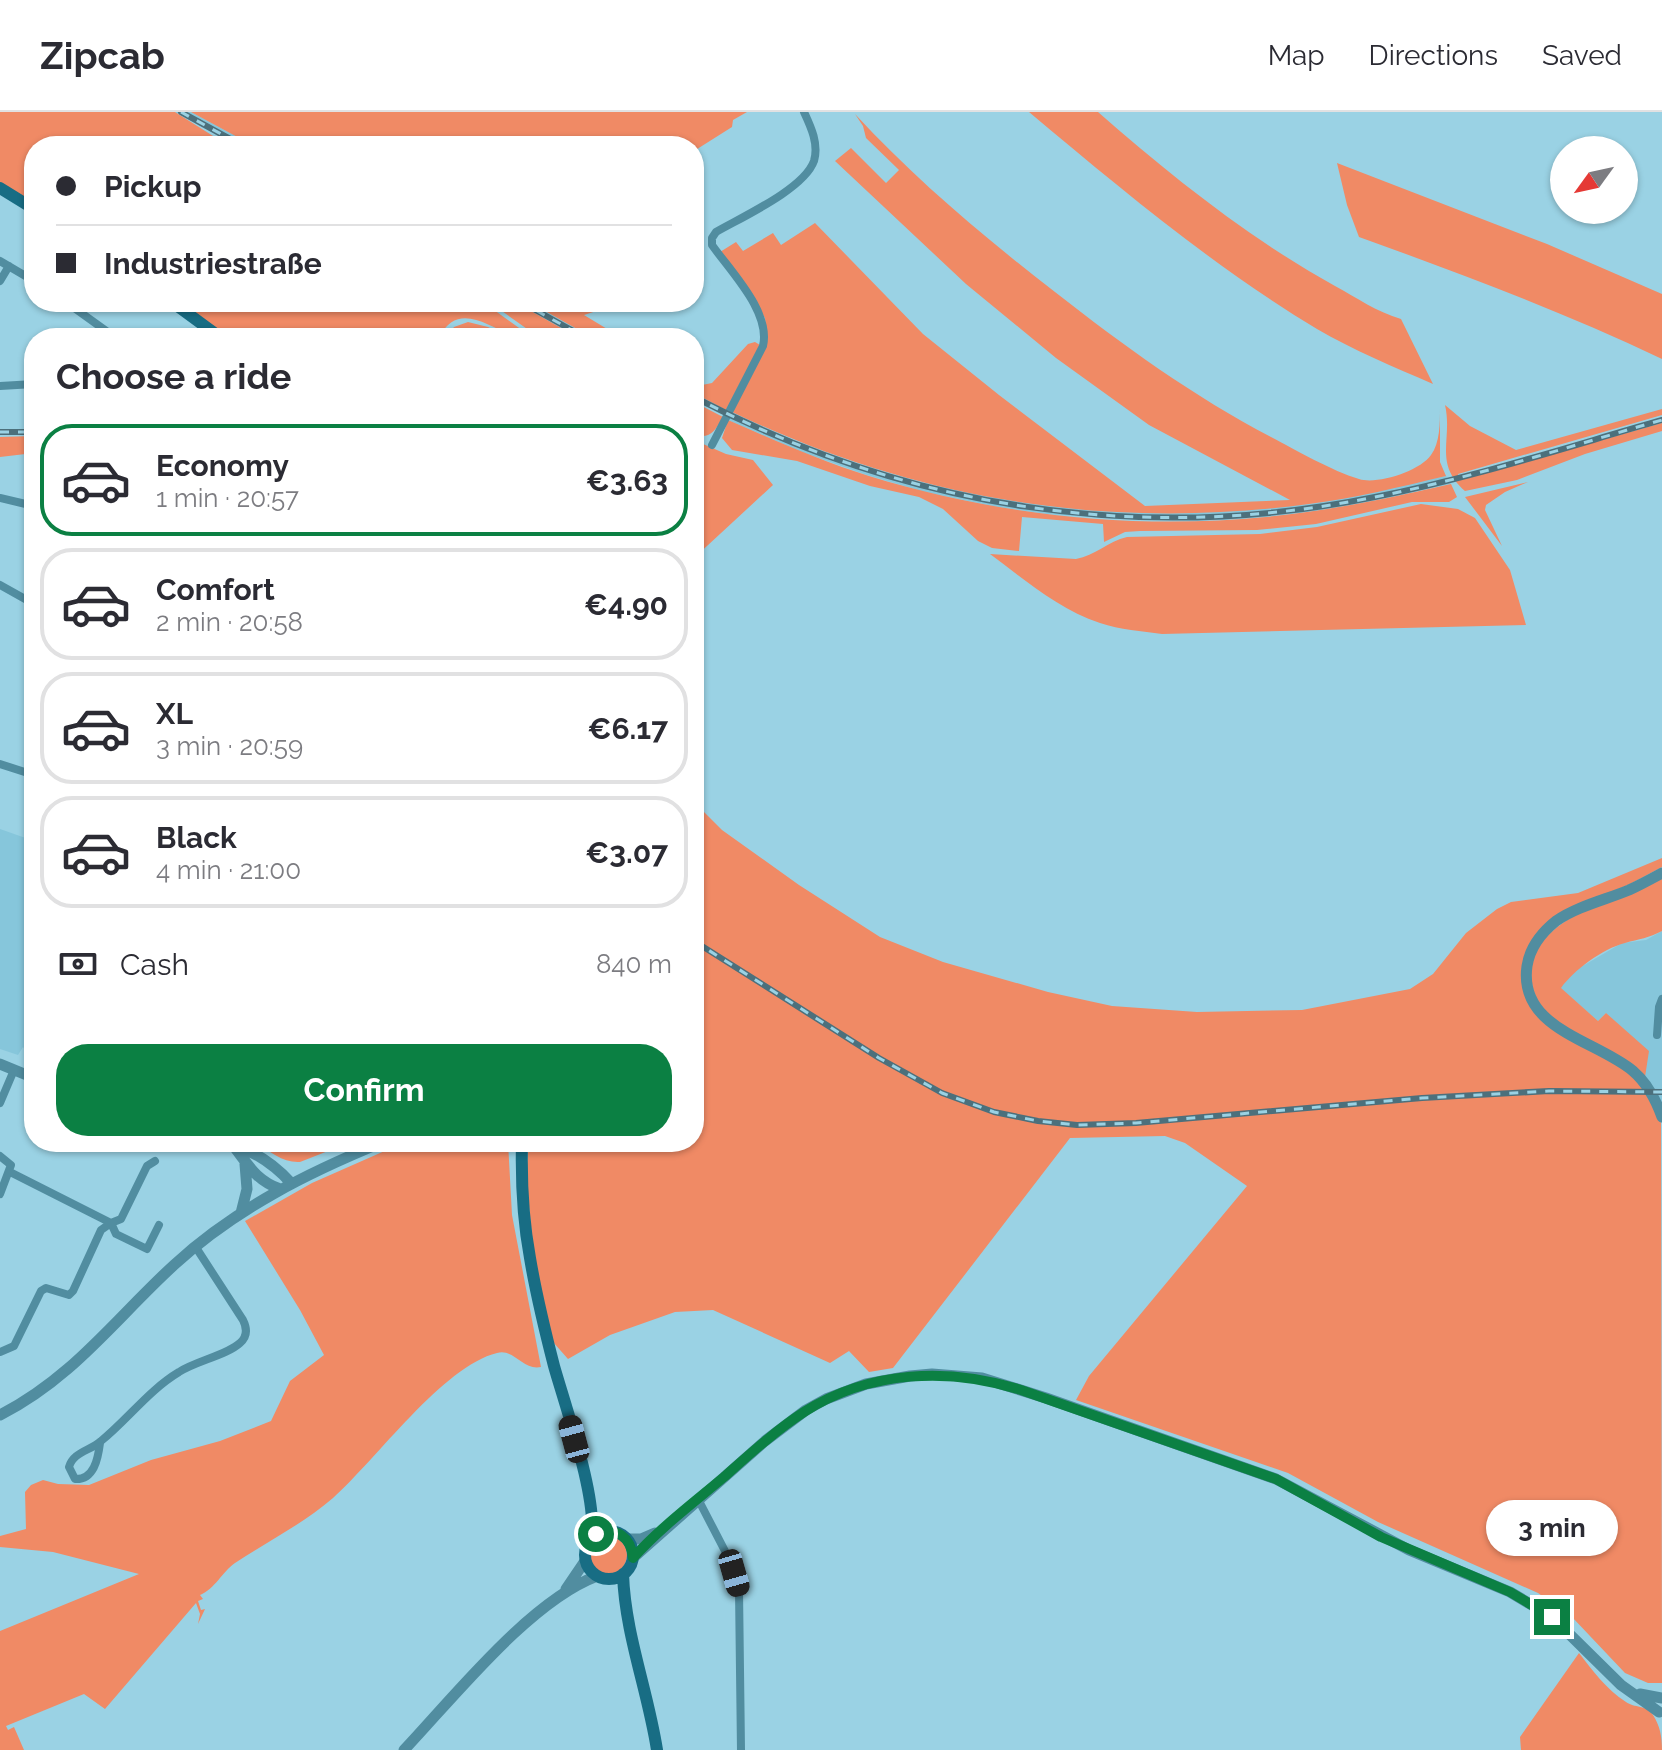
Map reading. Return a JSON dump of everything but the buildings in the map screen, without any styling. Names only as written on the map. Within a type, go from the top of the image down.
[{"type":"main road","points":[[0,188],[24,203]]},
{"type":"main road","points":[[186,312],[207,328]]},
{"type":"main road","points":[[522,1152],[524,1217],[530,1259],[593,1520],[585,1561],[602,1578],[626,1613]]},
{"type":"main road","points":[[587,1486],[600,1518],[611,1531],[627,1539],[633,1558],[623,1574],[626,1613],[642,1671],[657,1750]]},
{"type":"main road","points":[[590,1539],[596,1534],[611,1531]]},
{"type":"main road","points":[[602,1578],[623,1574]]},
{"type":"street","points":[[712,445],[763,346],[765,330],[760,314],[712,245],[712,238],[716,232],[794,185],[809,170],[814,160],[815,142],[804,112]]},
{"type":"street","points":[[0,261],[24,275]]},
{"type":"street","points":[[0,281],[9,266]]},
{"type":"street","points":[[80,312],[102,328]]},
{"type":"street","points":[[0,386],[24,385]]},
{"type":"street","points":[[0,498],[24,504]]},
{"type":"street","points":[[0,585],[24,598]]},
{"type":"street","points":[[0,764],[24,772]]},
{"type":"street","points":[[1662,873],[1631,889],[1578,909],[1553,924],[1542,934],[1530,953],[1526,982],[1533,1001],[1549,1021],[1634,1072],[1647,1086],[1662,1117]]},
{"type":"street","points":[[1657,1035],[1662,999]]},
{"type":"street","points":[[0,1064],[24,1074]]},
{"type":"street","points":[[0,1103],[14,1070]]},
{"type":"street","points":[[236,1152],[260,1180],[285,1186]]},
{"type":"street","points":[[248,1152],[267,1161],[285,1186]]},
{"type":"street","points":[[0,1415],[40,1391],[77,1363],[195,1246],[285,1186],[361,1152]]},
{"type":"street","points":[[0,1156],[11,1165],[0,1194]]},
{"type":"street","points":[[0,1352],[14,1346],[41,1291],[46,1288],[63,1295],[73,1291],[101,1230],[121,1219],[147,1166],[155,1161]]},
{"type":"street","points":[[241,1213],[247,1189],[245,1164]]},
{"type":"street","points":[[10,1172],[111,1223],[116,1234],[147,1249],[159,1225]]},
{"type":"street","points":[[100,1443],[90,1474],[84,1479],[75,1479],[70,1472],[71,1461],[100,1443],[169,1378],[236,1346],[244,1339],[243,1320],[195,1246]]},
{"type":"street","points":[[633,1558],[666,1526],[806,1410],[847,1390],[910,1376],[932,1374],[982,1378],[1276,1479],[1395,1544],[1510,1592],[1552,1617],[1631,1693],[1661,1708]]},
{"type":"street","points":[[698,1499],[725,1551],[739,1590],[741,1750]]},
{"type":"street","points":[[627,1539],[641,1539],[666,1526]]},
{"type":"street","points":[[404,1750],[508,1641],[564,1593],[585,1561]]},
{"type":"street","points":[[564,1593],[602,1578]]},
{"type":"shaded area","points":[[0,112],[175,112],[213,136],[24,136],[24,198],[0,183]]},
{"type":"shaded area","points":[[175,112],[191,112],[235,136],[219,136]]},
{"type":"shaded area","points":[[191,112],[747,112],[733,120],[732,127],[704,145],[704,136],[235,136]]},
{"type":"shaded area","points":[[1029,112],[1098,112],[1183,183],[1272,248],[1367,304],[1401,319],[1433,384],[1317,329],[1241,280],[1098,170]]},
{"type":"shaded area","points":[[855,114],[926,185],[1002,250],[1133,351],[1214,405],[1314,460],[1367,480],[1398,475],[1425,461],[1436,445],[1440,408],[1440,462],[1446,476],[1309,504],[1233,511],[1159,513],[1086,510],[1013,501],[942,487],[871,467],[801,442],[732,412],[767,341],[765,318],[720,252],[736,242],[743,251],[773,233],[781,245],[815,223],[923,334],[1145,506],[1290,500],[1149,425],[1056,358],[966,284],[835,161],[851,148],[886,183],[899,170],[866,138]]},
{"type":"shaded area","points":[[1337,163],[1547,244],[1662,294],[1662,359],[1512,294],[1359,237]]},
{"type":"shaded area","points":[[193,312],[497,312],[519,328],[495,328],[467,318],[456,320],[446,328],[214,328]]},
{"type":"shaded area","points":[[503,312],[533,312],[561,328],[526,328]]},
{"type":"shaded area","points":[[533,312],[547,312],[575,328],[561,328]]},
{"type":"shaded area","points":[[547,312],[593,312],[584,315],[605,328],[575,328]]},
{"type":"shaded area","points":[[468,322],[490,328],[453,328]]},
{"type":"shaded area","points":[[755,342],[760,345],[726,410],[704,398],[704,385],[712,383],[748,344]]},
{"type":"shaded area","points":[[1445,405],[1470,426],[1516,450],[1662,409],[1662,415],[1458,474],[1460,480],[1662,423],[1662,431],[1585,454],[1517,480],[1465,491],[1455,481],[1447,460]]},
{"type":"shaded area","points":[[704,407],[723,417],[709,435],[704,436]]},
{"type":"shaded area","points":[[732,412],[806,446],[927,485],[1118,512],[1311,504],[1446,476],[1451,484],[1317,511],[1265,517],[1221,520],[1117,519],[1047,514],[925,492],[867,475],[802,452],[728,420]]},
{"type":"shaded area","points":[[728,420],[869,476],[966,501],[1065,516],[1166,522],[1266,517],[1359,504],[1451,484],[1457,497],[1449,502],[1412,502],[1316,524],[1257,530],[1125,532],[1104,542],[1103,524],[1022,517],[1019,551],[992,548],[978,541],[943,509],[919,497],[870,486],[797,461],[732,450],[722,438]]},
{"type":"shaded area","points":[[24,436],[24,454],[0,457],[0,437]]},
{"type":"shaded area","points":[[704,444],[726,454],[753,460],[773,485],[704,549]]},
{"type":"shaded area","points":[[1528,482],[1486,505],[1485,510],[1502,546],[1465,497]]},
{"type":"shaded area","points":[[1421,504],[1458,509],[1475,518],[1510,570],[1526,625],[1162,634],[1139,631],[1108,625],[1070,610],[990,554],[1076,559],[1127,537],[1260,534],[1317,527]]},
{"type":"shaded area","points":[[704,812],[722,830],[799,885],[880,937],[943,962],[1048,992],[1112,1006],[1197,1012],[1302,1010],[1410,989],[1433,974],[1466,933],[1497,909],[1511,902],[1578,893],[1662,858],[1662,867],[1564,912],[1522,968],[1522,977],[1524,992],[1531,1004],[1618,1064],[1643,1089],[1661,1123],[1662,1683],[1648,1683],[1625,1673],[1572,1617],[1538,1593],[1378,1522],[1288,1473],[1076,1400],[1089,1376],[1247,1186],[1185,1143],[1165,1136],[1070,1138],[893,1368],[869,1372],[849,1351],[830,1363],[713,1310],[675,1312],[610,1335],[568,1359],[553,1342],[534,1257],[526,1175],[528,1152],[704,1152]]},
{"type":"shaded area","points":[[0,829],[24,837],[24,1048],[18,1055],[0,1049]]},
{"type":"shaded area","points":[[1662,878],[1662,931],[1598,955],[1561,988],[1598,1021],[1606,1013],[1649,1051],[1645,1077],[1555,1022],[1537,1000],[1531,973],[1535,954],[1545,938],[1561,924],[1581,912]]},
{"type":"shaded area","points":[[1662,931],[1662,1106],[1606,1013],[1598,1021],[1560,988],[1574,971],[1622,943],[1646,940]]},
{"type":"shaded area","points":[[326,1152],[300,1162],[282,1159],[272,1153]]},
{"type":"shaded area","points":[[382,1152],[509,1152],[512,1215],[541,1367],[529,1366],[503,1352],[476,1361],[411,1416],[333,1498],[235,1563],[200,1595],[203,1599],[198,1601],[201,1610],[205,1609],[198,1624],[200,1614],[196,1603],[105,1709],[84,1694],[6,1726],[8,1730],[14,1727],[24,1750],[0,1750],[0,1631],[139,1574],[53,1552],[0,1547],[0,1536],[26,1529],[25,1492],[31,1485],[43,1480],[89,1485],[151,1460],[220,1441],[271,1421],[290,1381],[324,1355],[245,1221],[312,1183]]},
{"type":"shaded area","points":[[608,1536],[621,1542],[627,1555],[621,1568],[608,1574],[595,1568],[589,1555],[595,1542]]},
{"type":"shaded area","points":[[1579,1653],[1619,1697],[1650,1712],[1659,1727],[1662,1750],[1521,1750],[1520,1737]]},
{"type":"railway","points":[[181,112],[225,136]]},
{"type":"railway","points":[[539,312],[568,328]]},
{"type":"railway","points":[[704,402],[775,435],[857,466],[941,490],[1026,507],[1112,516],[1199,517],[1287,511],[1375,497],[1483,471],[1662,420]]},
{"type":"railway","points":[[0,432],[24,432]]},
{"type":"railway","points":[[704,947],[879,1058],[942,1093],[994,1112],[1038,1121],[1077,1125],[1136,1123],[1422,1098],[1549,1091],[1662,1092]]},
{"type":"route","points":[[596,1534],[604,1531],[620,1533],[631,1545],[633,1558],[785,1425],[806,1410],[847,1390],[884,1380],[932,1374],[982,1378],[1276,1479],[1381,1537],[1510,1592],[1552,1617]]}]
